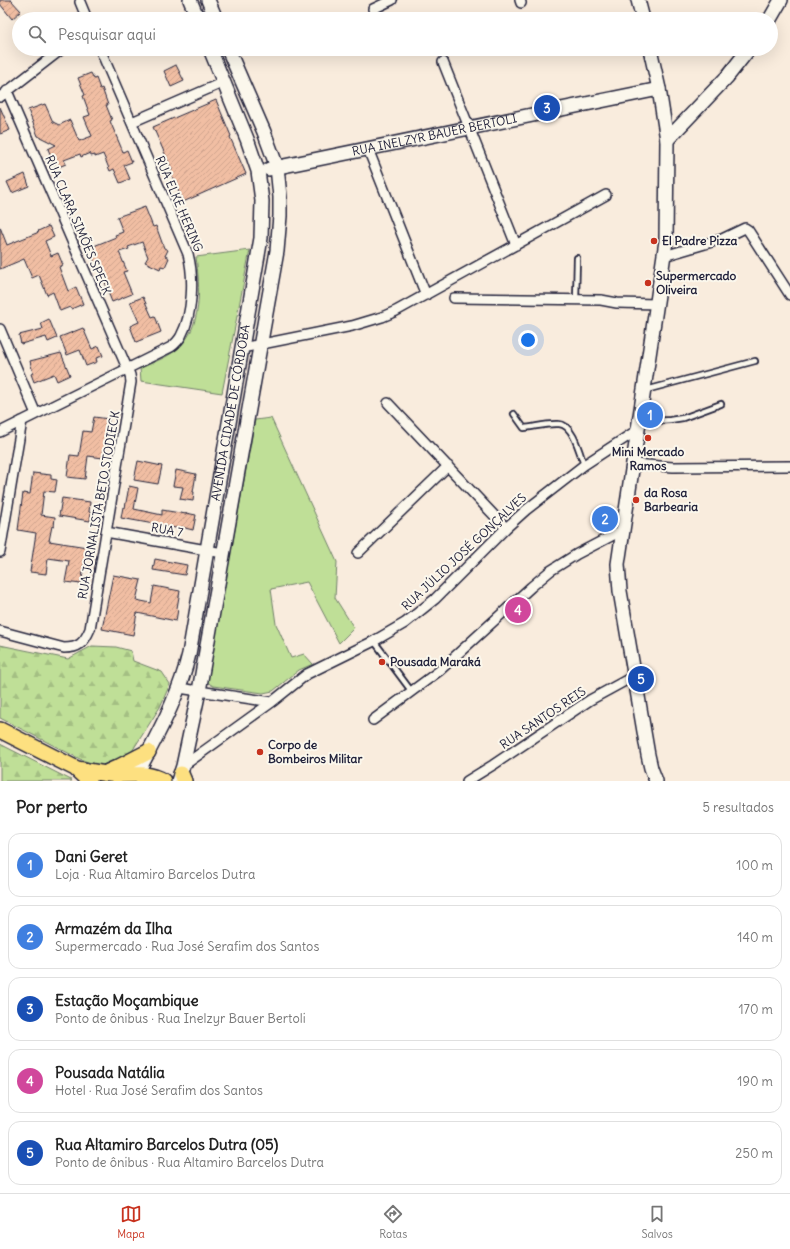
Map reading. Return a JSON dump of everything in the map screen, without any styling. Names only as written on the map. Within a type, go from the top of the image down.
[{"type":"main road","points":[[0,730],[75,768],[89,781]]},
{"type":"main road","points":[[102,773],[119,768],[148,752]]},
{"type":"main road","points":[[75,768],[134,778],[150,775],[163,781]]},
{"type":"street","points":[[190,0],[195,12]]},
{"type":"street","points":[[208,0],[213,12]]},
{"type":"street","points":[[373,9],[392,0]]},
{"type":"street","points":[[638,0],[641,12]]},
{"type":"street","points":[[774,12],[781,0]]},
{"type":"street","points":[[80,2],[84,12]]},
{"type":"street","points":[[4,94],[53,56]]},
{"type":"street","name":"RUA ELKE HERING","points":[[0,432],[171,347],[181,337],[185,328],[188,316],[192,266],[184,242],[103,56]]},
{"type":"street","name":"AVENIDA CIDADE DE CÓRDOBA","points":[[134,778],[178,688],[189,654],[260,238],[262,201],[258,171],[247,139],[213,56]]},
{"type":"street","name":"AVENIDA CIDADE DE CÓRDOBA","points":[[182,775],[199,691],[279,230],[280,197],[277,167],[264,132],[231,56]]},
{"type":"street","points":[[652,56],[659,89],[667,140],[667,225],[664,256],[634,464],[618,564],[620,591],[634,676],[648,755],[656,781]]},
{"type":"street","points":[[667,140],[727,77],[744,56]]},
{"type":"street","points":[[443,62],[516,245]]},
{"type":"street","points":[[132,122],[224,82]]},
{"type":"street","name":"RUA INELZYR BAUER BERTOLI","points":[[258,171],[659,89]]},
{"type":"street","name":"RUA CLARA SIMÕES SPECK","points":[[4,94],[127,368]]},
{"type":"street","points":[[368,149],[426,294]]},
{"type":"street","points":[[242,348],[352,326],[396,311],[606,195]]},
{"type":"street","points":[[664,256],[722,238],[745,228],[748,230],[790,295]]},
{"type":"street","points":[[454,298],[601,300],[617,303],[657,304]]},
{"type":"street","points":[[0,329],[36,414]]},
{"type":"street","name":"RUA JORNALISTA BETO STODIECK","points":[[0,631],[64,648],[73,648],[81,644],[90,629],[130,389],[130,375],[127,368]]},
{"type":"street","points":[[388,403],[506,528]]},
{"type":"street","points":[[0,552],[22,421]]},
{"type":"street","name":"RUA JÚLIO JOSÉ GONÇALVES","points":[[182,775],[307,674],[374,641],[404,623],[423,609],[506,528],[584,465],[639,426]]},
{"type":"street","points":[[634,464],[673,467],[790,466]]},
{"type":"street","points":[[358,553],[448,466]]},
{"type":"street","points":[[373,720],[439,671],[550,571],[576,554],[623,530]]},
{"type":"street","name":"RUA 7","points":[[106,532],[223,553]]},
{"type":"street","name":"RUA SANTOS REIS","points":[[467,781],[590,700],[634,676]]},
{"type":"street","points":[[178,688],[272,702]]},
{"type":"lane","points":[[576,300],[577,258]]},
{"type":"lane","points":[[644,391],[755,361]]},
{"type":"lane","points":[[639,426],[683,418],[721,404]]},
{"type":"lane","points":[[514,414],[524,428],[560,423],[566,426],[572,432],[584,465]]},
{"type":"lane","points":[[374,641],[412,692]]},
{"type":"green space","points":[[250,250],[222,393],[141,381],[140,368],[172,353],[185,341],[191,331],[198,307],[199,294],[196,257]]},
{"type":"green space","points":[[271,418],[337,562],[335,598],[354,628],[339,643],[307,582],[271,589],[276,624],[291,658],[304,654],[313,664],[299,670],[273,691],[263,693],[213,686],[207,682],[255,420]]},
{"type":"green space","points":[[0,645],[68,659],[92,646],[116,647],[131,651],[133,661],[162,672],[170,684],[160,707],[129,756],[104,766],[95,765],[80,759],[0,718]]},
{"type":"green space","points":[[0,744],[71,780],[72,781],[0,781]]},
{"type":"building","points":[[0,0],[11,0],[21,11],[12,12],[12,19],[0,4]]},
{"type":"building","points":[[176,65],[184,81],[171,87],[164,71]]},
{"type":"building","points":[[91,73],[94,79],[96,78],[100,89],[102,88],[108,105],[106,105],[112,120],[110,121],[123,152],[127,150],[132,162],[124,165],[130,179],[120,183],[114,169],[110,171],[103,154],[95,157],[95,155],[91,156],[90,153],[81,157],[80,154],[64,160],[66,164],[56,168],[48,149],[56,145],[38,136],[28,110],[45,104],[53,122],[59,125],[70,120],[79,141],[92,136],[84,117],[90,115],[83,96],[85,95],[78,78]]},
{"type":"building","points":[[216,100],[246,174],[183,202],[170,171],[172,170],[153,127]]},
{"type":"building","points":[[0,107],[10,130],[0,134]]},
{"type":"building","points":[[25,174],[29,186],[12,193],[7,182]]},
{"type":"building","points":[[145,207],[153,227],[156,226],[164,248],[168,250],[165,256],[169,258],[165,267],[161,266],[160,269],[145,262],[148,257],[142,242],[128,247],[129,249],[119,252],[127,271],[123,272],[132,294],[112,302],[97,263],[95,264],[89,248],[116,237],[115,235],[123,232],[117,217]]},
{"type":"building","points":[[49,226],[54,237],[45,241],[51,256],[58,253],[63,265],[59,267],[68,291],[76,287],[83,304],[71,309],[70,307],[60,311],[53,292],[47,295],[39,275],[32,278],[24,259],[0,269],[0,227],[7,245],[39,232],[38,231]]},
{"type":"building","points":[[143,297],[152,317],[155,316],[161,332],[136,342],[130,326],[139,322],[130,302]]},
{"type":"building","points":[[49,319],[57,338],[48,342],[46,337],[21,344],[19,335],[43,329],[41,323]]},
{"type":"building","points":[[83,328],[92,349],[99,346],[103,356],[96,358],[97,362],[86,366],[80,350],[67,355],[60,337]]},
{"type":"building","points":[[61,353],[70,375],[57,381],[54,374],[34,382],[31,374],[33,373],[30,361]]},
{"type":"building","points":[[94,417],[109,419],[103,458],[88,456],[85,479],[67,477],[70,455],[79,456],[83,431],[91,432]]},
{"type":"building","points":[[138,461],[162,466],[158,484],[134,480]]},
{"type":"building","points":[[176,470],[196,474],[193,501],[180,499],[183,487],[173,486]]},
{"type":"building","points":[[33,473],[51,475],[51,479],[57,480],[55,492],[44,491],[41,515],[55,517],[54,527],[52,526],[49,541],[87,547],[81,584],[65,582],[69,561],[48,558],[46,574],[30,572],[36,533],[18,530],[23,493],[30,494]]},
{"type":"building","points":[[129,486],[138,488],[134,509],[162,515],[162,510],[196,515],[193,530],[121,518],[123,507],[125,508]]},
{"type":"building","points":[[62,498],[90,502],[90,521],[59,516]]},
{"type":"building","points":[[155,559],[187,565],[185,575],[153,570]]},
{"type":"building","points":[[113,575],[141,580],[136,600],[151,603],[154,586],[180,591],[176,621],[137,613],[133,635],[102,629]]},
{"type":"place","name":"Estação Moçambique","points":[[547,108]]},
{"type":"place","name":"El Padre Pizza","points":[[654,241]]},
{"type":"place","name":"Supermercado Oliveira","points":[[648,283]]},
{"type":"place","name":"Dani Geret","points":[[650,415]]},
{"type":"place","name":"Mini Mercado Ramos","points":[[648,438]]},
{"type":"place","name":"da Rosa Barbearia","points":[[636,500]]},
{"type":"place","name":"Armazém da Ilha","points":[[605,519]]},
{"type":"place","name":"Pousada Natália","points":[[518,610]]},
{"type":"place","name":"Pousada Maraká","points":[[382,662]]},
{"type":"place","name":"Rua Altamiro Barcelos Dutra (05)","points":[[641,679]]},
{"type":"place","name":"Corpo de Bombeiros Militar","points":[[260,752]]}]
